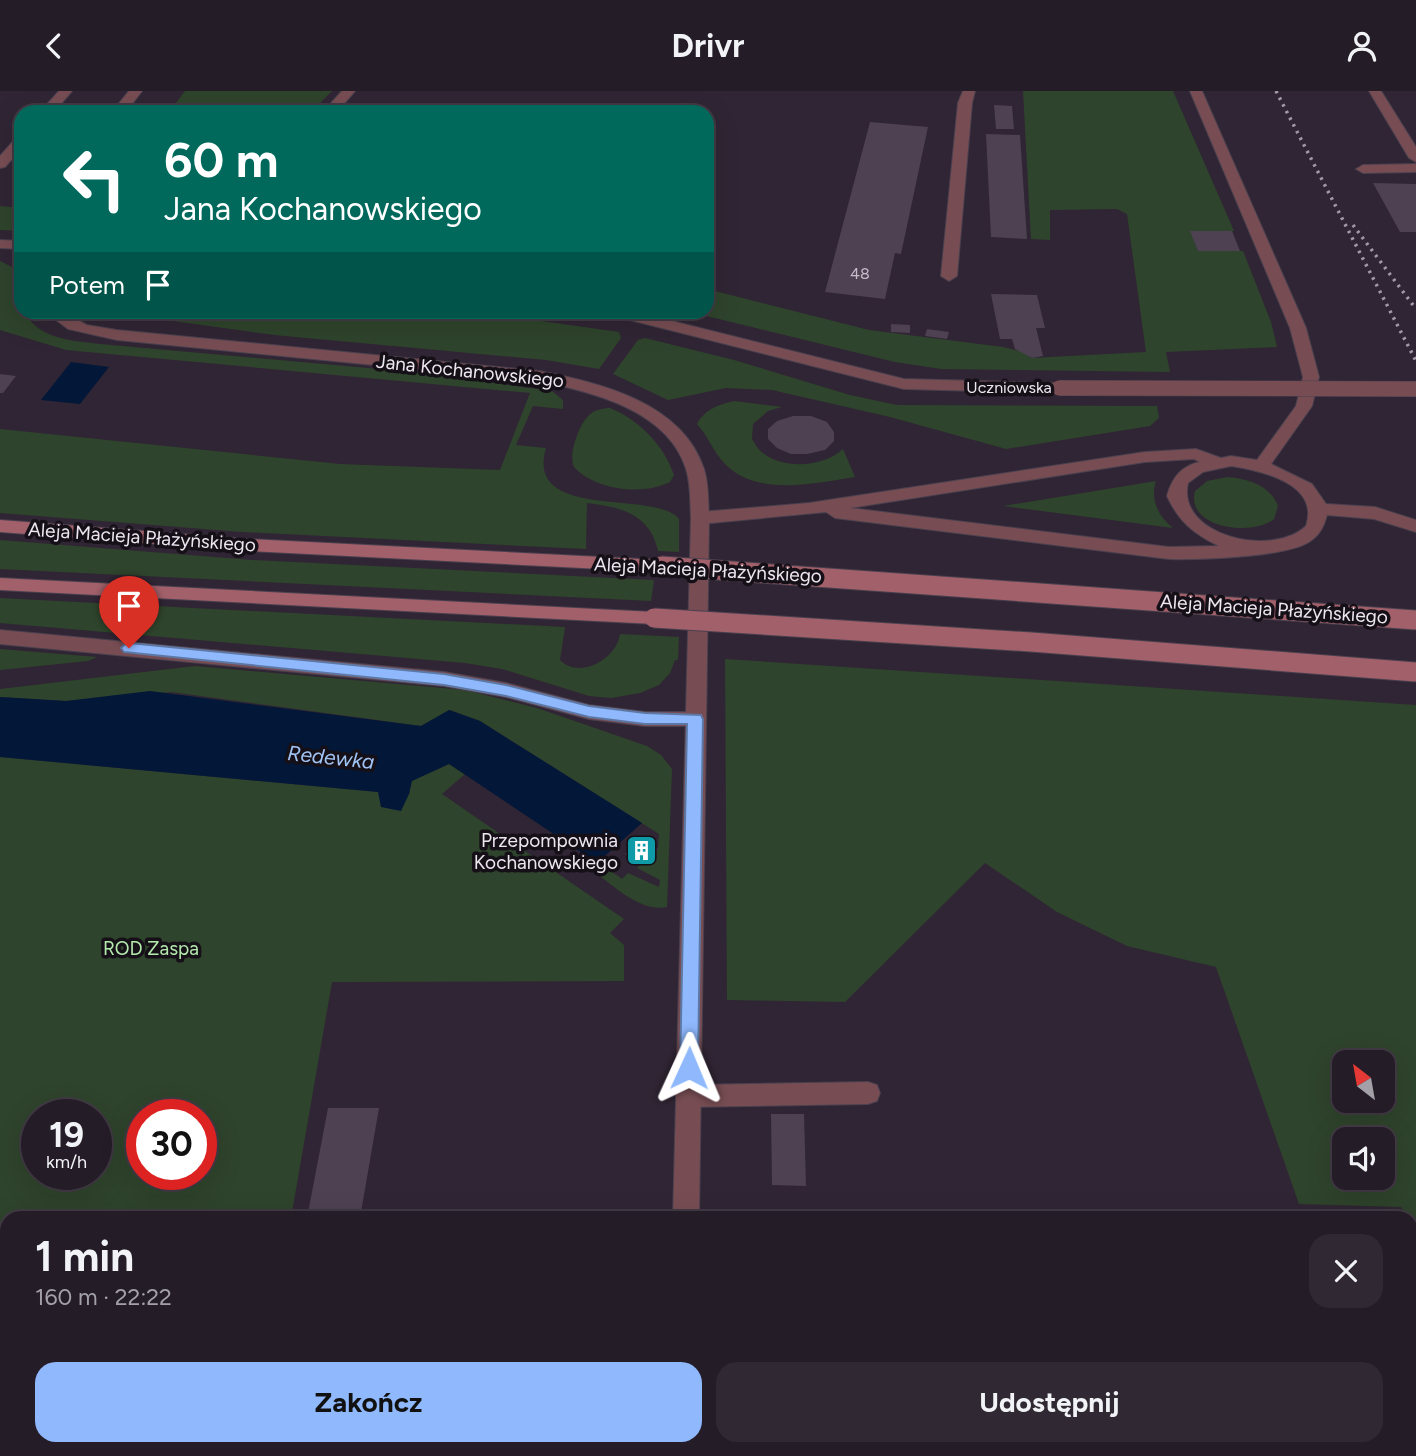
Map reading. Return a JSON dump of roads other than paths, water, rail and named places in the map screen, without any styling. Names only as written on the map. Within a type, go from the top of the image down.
[{"type":"main road","name":"Aleja Macieja Płażyńskiego","points":[[0,526],[119,537],[383,554],[661,566],[1416,620]]},
{"type":"main road","points":[[0,584],[654,618],[1031,642],[1416,672]]},
{"type":"street","points":[[53,105],[66,91]]},
{"type":"street","points":[[125,105],[136,91]]},
{"type":"street","points":[[336,105],[349,91]]},
{"type":"street","points":[[948,276],[965,103],[969,91]]},
{"type":"street","points":[[1196,91],[1298,328],[1311,377],[1304,406],[1262,465]]},
{"type":"street","points":[[1375,91],[1416,158]]},
{"type":"street","points":[[0,166],[14,149]]},
{"type":"street","points":[[1363,169],[1416,168]]},
{"type":"street","name":"Jana Kochanowskiego","points":[[60,319],[83,329],[117,335],[539,376],[587,385],[620,397],[645,411],[684,447],[697,481],[700,518],[686,1211]]},
{"type":"street","name":"Uczniowska","points":[[643,319],[904,384],[1059,388],[1416,389]]},
{"type":"street","points":[[700,518],[809,509],[1145,457],[1196,454],[1216,462]]},
{"type":"street","points":[[809,509],[1168,553],[1200,554],[1274,548],[1294,543],[1308,534],[1317,522],[1318,509],[1313,498],[1299,483],[1262,465],[1231,461],[1199,467],[1185,475],[1178,486],[1176,498],[1181,511],[1192,524],[1209,535],[1251,548]]},
{"type":"street","points":[[1318,509],[1376,513],[1416,526]]},
{"type":"street","points":[[0,637],[444,679],[506,690],[589,712],[645,719],[695,719]]},
{"type":"street","points":[[688,1096],[868,1093]]},
{"type":"water","points":[[71,362],[109,367],[80,404],[41,400]]},
{"type":"water","name":"Redewka","points":[[150,691],[421,726],[449,710],[480,721],[642,823],[597,863],[449,764],[412,781],[401,811],[381,807],[378,792],[0,757],[0,697],[66,701]]},
{"type":"railway","points":[[1276,91],[1416,361]]},
{"type":"railway","points":[[1353,225],[1416,309]]},
{"type":"place","name":"Przepompownia Kochanowskiego","points":[[641,851]]},
{"type":"park label","name":"ROD Zaspa","points":[[151,948]]}]
